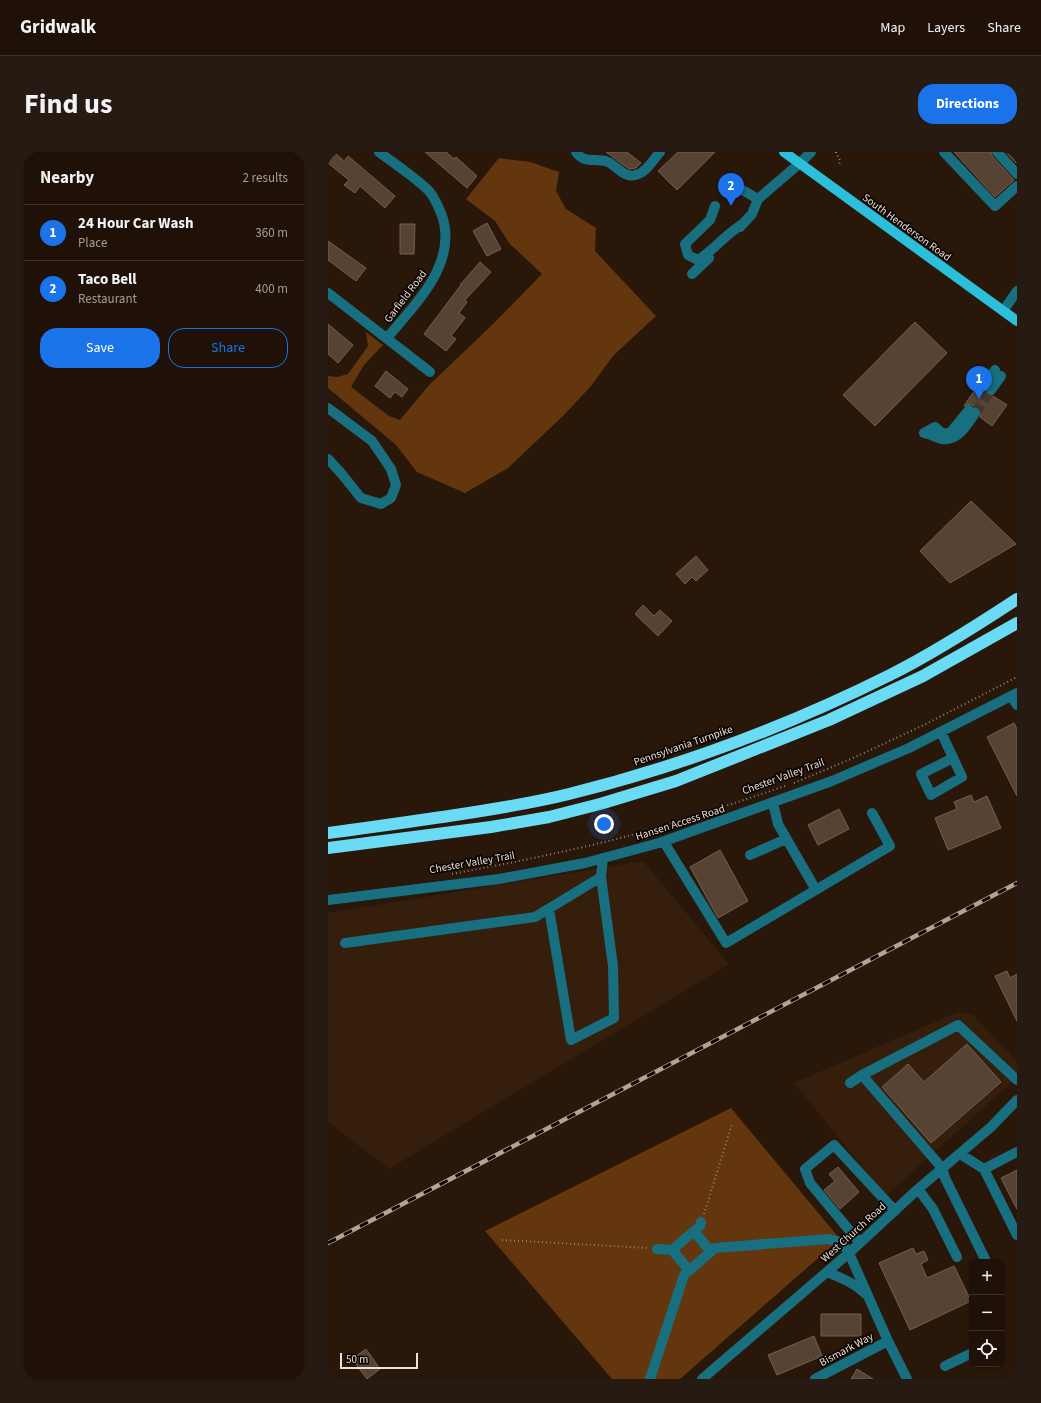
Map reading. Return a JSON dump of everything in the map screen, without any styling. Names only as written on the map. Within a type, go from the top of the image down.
[{"type":"highway","name":"Pennsylvania Turnpike","points":[[328,834],[506,808],[568,794],[645,772],[718,748],[810,712],[890,674],[963,634],[1017,599]]},
{"type":"highway","points":[[328,848],[491,827],[549,817],[600,804],[676,781],[829,720],[923,676],[1017,623]]},
{"type":"main road","name":"South Henderson Road","points":[[784,152],[1017,321]]},
{"type":"street","name":"Garfield Road","points":[[379,152],[429,190],[438,206],[444,223],[446,239],[443,258],[435,276],[387,338]]},
{"type":"street","points":[[576,152],[586,160],[607,162],[626,175],[634,176],[643,171],[660,152]]},
{"type":"street","points":[[692,274],[752,214],[758,199],[811,152]]},
{"type":"street","points":[[944,152],[995,206],[1017,186]]},
{"type":"street","points":[[997,152],[1017,174]]},
{"type":"street","points":[[739,188],[758,199]]},
{"type":"street","points":[[715,206],[710,220],[685,244],[688,255],[698,260],[707,254],[732,231],[744,223]]},
{"type":"street","points":[[1003,311],[1017,291]]},
{"type":"street","points":[[328,293],[430,372]]},
{"type":"street","points":[[987,388],[998,373]]},
{"type":"street","points":[[328,408],[372,441],[390,469],[396,485],[392,498],[381,504],[362,498],[328,460]]},
{"type":"street","points":[[924,433],[932,434],[940,439],[952,438],[964,429],[972,411]]},
{"type":"street","points":[[1014,694],[1017,705]]},
{"type":"street","name":"Hansen Access Road","points":[[328,900],[499,879],[603,858],[664,842],[839,778],[909,748],[1014,694]]},
{"type":"street","points":[[941,732],[953,758]]},
{"type":"street","points":[[773,803],[778,824],[816,890]]},
{"type":"street","points":[[664,842],[726,943],[890,846],[872,813]]},
{"type":"street","points":[[750,855],[786,839]]},
{"type":"street","points":[[549,909],[571,1040],[614,1018],[613,966],[601,877],[603,858]]},
{"type":"street","points":[[345,943],[535,917],[601,877]]},
{"type":"street","points":[[850,1083],[862,1074],[958,1025],[1017,1080]]},
{"type":"street","points":[[862,1074],[942,1168],[945,1178],[985,1259]]},
{"type":"street","name":"West Church Road","points":[[702,1379],[849,1253],[918,1189],[991,1127],[1017,1100]]},
{"type":"street","points":[[860,1243],[810,1183],[806,1169],[834,1144],[895,1211]]},
{"type":"street","points":[[984,1169],[1017,1152]]},
{"type":"street","points":[[960,1154],[984,1169],[1017,1235]]},
{"type":"street","points":[[918,1189],[933,1209],[958,1257]]},
{"type":"street","points":[[672,1250],[700,1226],[701,1222]]},
{"type":"street","points":[[694,1231],[712,1252]]},
{"type":"street","points":[[650,1379],[684,1276],[715,1248],[829,1239],[842,1242],[849,1253],[888,1341],[907,1379]]},
{"type":"street","points":[[657,1248],[672,1250],[690,1270]]},
{"type":"street","points":[[827,1272],[847,1280],[857,1286],[869,1297]]},
{"type":"street","name":"Bismark Way","points":[[815,1379],[888,1341]]},
{"type":"street","points":[[945,1366],[969,1354]]},
{"type":"path","points":[[836,152],[839,157],[839,165]]},
{"type":"path","name":"Chester Valley Trail","points":[[450,874],[526,860],[628,835],[709,811],[793,783],[851,759],[924,725],[1017,677]]},
{"type":"path","points":[[701,1222],[732,1124]]},
{"type":"path","points":[[502,1240],[657,1248]]},
{"type":"shaded area","points":[[499,158],[530,162],[559,172],[556,191],[566,209],[596,228],[595,251],[656,316],[613,356],[591,386],[564,415],[508,468],[465,493],[417,472],[396,445],[328,388],[328,376],[337,377],[348,374],[368,346],[366,332],[383,345],[364,365],[351,387],[389,416],[400,420],[429,385],[492,325],[542,274],[509,243],[495,221],[466,199]]},
{"type":"shaded area","points":[[643,861],[729,964],[389,1169],[328,1122],[328,913]]},
{"type":"shaded area","points":[[958,1012],[973,1015],[1017,1061],[1017,1074],[1009,1085],[886,1196],[794,1083]]},
{"type":"shaded area","points":[[731,1108],[840,1239],[680,1379],[612,1379],[485,1231]]},
{"type":"building","points":[[328,152],[334,152],[344,161],[348,156],[395,196],[385,208],[360,186],[355,193],[344,185],[349,180],[328,163]]},
{"type":"building","points":[[425,152],[446,152],[454,159],[456,157],[477,176],[467,188]]},
{"type":"building","points":[[606,152],[627,152],[641,163],[636,168],[629,169]]},
{"type":"building","points":[[678,152],[715,152],[677,190],[658,171]]},
{"type":"building","points":[[954,152],[991,152],[992,156],[1014,180],[995,197]]},
{"type":"building","points":[[1006,152],[1017,152],[1017,164]]},
{"type":"building","points":[[487,223],[501,249],[487,256],[473,231]]},
{"type":"building","points":[[400,224],[415,224],[414,254],[400,254]]},
{"type":"building","points":[[328,241],[366,268],[356,281],[328,260]]},
{"type":"building","points":[[480,262],[491,272],[465,300],[467,302],[459,313],[465,318],[451,336],[456,339],[446,351],[424,334],[460,285]]},
{"type":"building","points":[[915,322],[947,353],[875,426],[843,395]]},
{"type":"building","points":[[328,324],[353,345],[338,363],[328,354]]},
{"type":"building","points":[[386,371],[408,389],[402,397],[395,392],[390,398],[375,386]]},
{"type":"building","points":[[978,385],[978,389],[981,392],[985,392],[990,396],[993,396],[1007,405],[992,426],[980,417],[981,413],[979,408],[970,404],[964,406]]},
{"type":"building","points":[[971,501],[1016,544],[950,583],[920,551]]},
{"type":"building","points":[[696,556],[708,570],[696,581],[692,577],[685,584],[676,574]]},
{"type":"building","points":[[643,605],[654,616],[660,610],[672,621],[658,636],[635,614]]},
{"type":"building","points":[[1014,723],[1017,729],[1017,796],[987,737]]},
{"type":"building","points":[[971,795],[974,802],[987,796],[1001,828],[948,850],[935,818],[957,809],[954,802]]},
{"type":"building","points":[[839,809],[849,829],[818,845],[808,825]]},
{"type":"building","points":[[720,850],[748,901],[718,918],[690,867]]},
{"type":"building","points":[[1007,971],[1010,978],[1017,974],[1017,1021],[995,976]]},
{"type":"building","points":[[967,1044],[1001,1082],[931,1143],[882,1087],[908,1064],[924,1082]]},
{"type":"building","points":[[838,1167],[859,1192],[840,1209],[824,1190],[835,1181],[829,1174]]},
{"type":"building","points":[[1017,1170],[1017,1209],[1001,1178]]},
{"type":"building","points":[[913,1248],[916,1254],[924,1251],[928,1260],[921,1264],[927,1278],[954,1266],[969,1297],[969,1302],[910,1330],[879,1263]]},
{"type":"building","points":[[821,1314],[861,1314],[861,1336],[821,1336]]},
{"type":"building","points":[[814,1336],[822,1356],[777,1375],[768,1355]]},
{"type":"building","points":[[366,1349],[380,1369],[367,1379],[352,1359]]},
{"type":"building","points":[[857,1369],[873,1379],[851,1379]]},
{"type":"tunnel","points":[[975,413],[991,390]]},
{"type":"railway","points":[[328,1243],[1017,883]]},
{"type":"place","name":"Taco Bell","points":[[731,206]]},
{"type":"place","name":"24 Hour Car Wash","points":[[979,399]]}]
